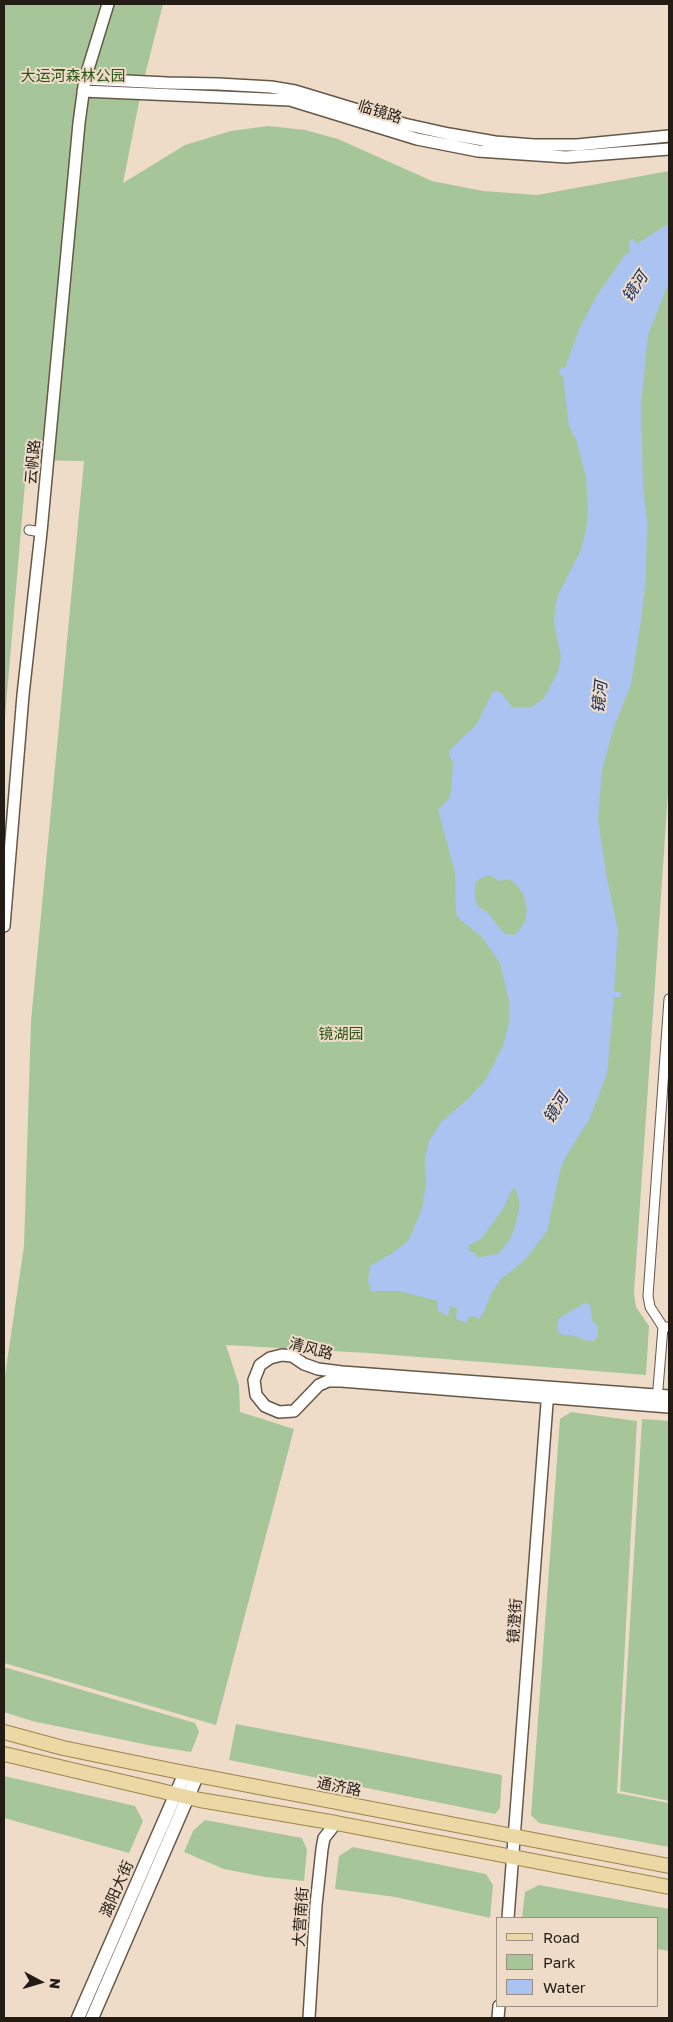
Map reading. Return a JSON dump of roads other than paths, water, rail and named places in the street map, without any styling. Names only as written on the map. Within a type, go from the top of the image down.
[{"type":"main road","name":"通济路","points":[[4,1732],[89,1754],[669,1866]]},
{"type":"main road","points":[[4,1754],[182,1796],[669,1886]]},
{"type":"main road","name":"潞阳大街","points":[[92,2018],[191,1774]]},
{"type":"main road","name":"潞阳大街","points":[[78,2018],[182,1796]]},
{"type":"street","name":"云帆路","points":[[4,926],[23,694],[41,532],[83,91],[108,4]]},
{"type":"street","name":"临镜路","points":[[85,79],[253,86],[295,91],[404,124],[496,142],[534,145],[577,145],[669,136]]},
{"type":"street","name":"临镜路","points":[[83,91],[290,100],[417,139],[488,152],[566,157],[669,150]]},
{"type":"street","points":[[29,530],[41,532]]},
{"type":"street","points":[[661,1399],[666,1327],[650,1307],[648,1296],[669,999]]},
{"type":"street","name":"清风路","points":[[548,1392],[318,1369],[304,1364],[292,1356],[282,1355],[270,1358],[260,1365],[254,1380],[256,1395],[265,1406],[279,1412],[294,1411],[314,1389],[328,1381],[661,1399],[669,1407]]},
{"type":"street","name":"镜澄街","points":[[508,1917],[548,1392]]},
{"type":"street","name":"大营南街","points":[[308,2018],[322,1848],[324,1838],[336,1823]]},
{"type":"water","name":"镜河","points":[[669,223],[669,282],[648,335],[641,404],[643,486],[647,520],[646,577],[641,620],[631,684],[613,730],[602,770],[598,819],[607,879],[618,930],[614,991],[622,993],[621,997],[614,997],[607,1074],[589,1120],[561,1167],[547,1231],[525,1260],[501,1279],[492,1292],[483,1314],[479,1318],[469,1316],[467,1323],[456,1319],[457,1308],[450,1306],[448,1316],[438,1311],[438,1301],[399,1291],[371,1291],[368,1281],[370,1266],[391,1254],[409,1240],[422,1209],[426,1183],[425,1159],[429,1141],[442,1121],[468,1099],[486,1079],[503,1046],[509,1022],[509,1000],[500,963],[482,937],[458,918],[456,912],[455,872],[438,810],[449,798],[451,792],[453,762],[449,756],[450,750],[477,724],[492,693],[496,691],[501,693],[513,708],[531,707],[541,701],[547,693],[558,671],[561,657],[554,622],[557,597],[581,550],[587,524],[588,506],[586,477],[576,439],[569,427],[563,376],[558,373],[562,367],[565,368],[580,327],[598,294],[624,256],[630,252],[629,242],[633,238],[637,244]],"holes":[[[490,875],[499,881],[509,879],[517,885],[524,896],[527,910],[525,921],[514,935],[506,934],[502,931],[489,914],[478,906],[475,899],[475,884],[479,879]],[[515,1187],[519,1200],[519,1209],[515,1227],[509,1241],[498,1254],[477,1258],[475,1253],[469,1251],[469,1245],[481,1239],[505,1206],[510,1193]]]},
{"type":"water","points":[[584,1303],[590,1304],[592,1321],[598,1326],[598,1336],[593,1341],[584,1340],[573,1335],[562,1335],[557,1330],[558,1319]]},
{"type":"park label","name":"大运河森林公园","points":[[73,76]]},
{"type":"park label","name":"镜湖园","points":[[341,1034]]}]
